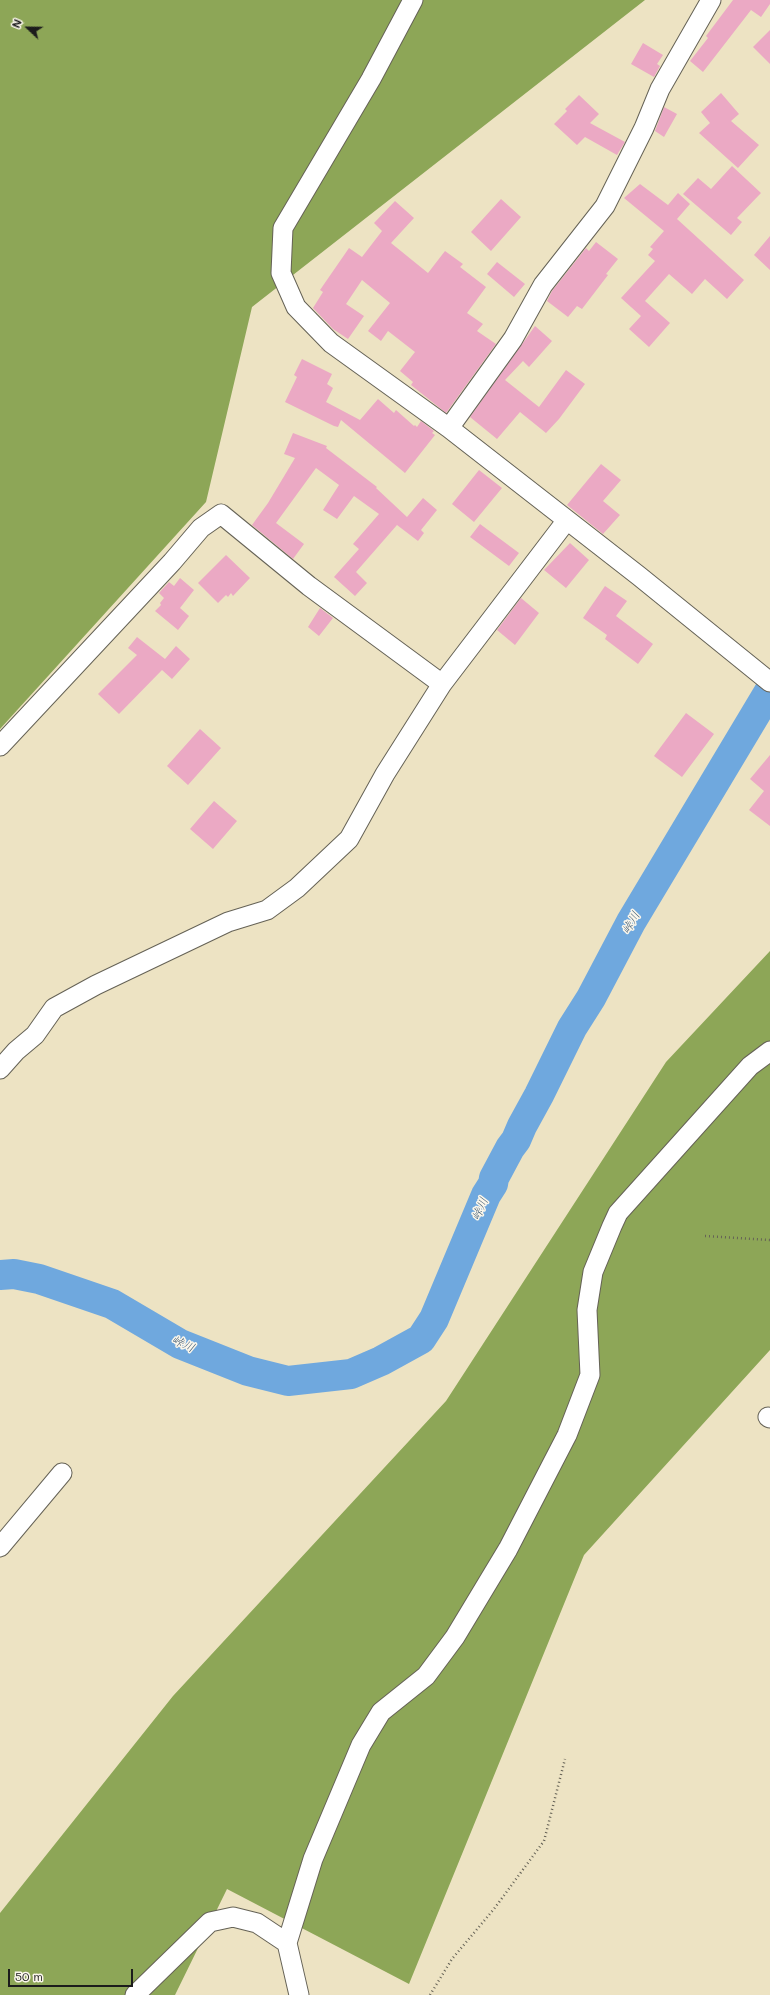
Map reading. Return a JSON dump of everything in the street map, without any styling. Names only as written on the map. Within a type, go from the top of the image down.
[{"type":"street","points":[[414,0],[371,79],[283,228],[281,273],[296,307],[331,343],[449,428],[640,576],[742,661],[770,682]]},
{"type":"street","points":[[449,428],[513,339],[543,285],[604,206],[644,128],[660,89],[711,0]]},
{"type":"street","points":[[0,746],[172,562],[201,528],[221,514],[309,586],[442,684]]},
{"type":"street","points":[[0,1070],[16,1051],[35,1035],[54,1008],[96,985],[228,922],[268,910],[297,888],[349,839],[385,774],[442,684],[567,520]]},
{"type":"street","points":[[299,1995],[287,1944],[313,1859],[361,1745],[381,1712],[426,1676],[455,1637],[508,1549],[567,1435],[590,1375],[587,1310],[593,1272],[618,1213],[750,1066],[770,1051]]},
{"type":"street","points":[[0,1547],[62,1473]]},
{"type":"street","points":[[135,1995],[210,1922],[233,1917],[257,1923],[287,1944]]},
{"type":"path","points":[[705,1236],[770,1240]]},
{"type":"path","points":[[430,1995],[452,1958],[494,1909],[544,1841],[565,1759]]},
{"type":"green space","points":[[0,0],[645,0],[252,307],[206,502],[0,729]]},
{"type":"green space","points":[[770,951],[770,1350],[584,1555],[409,1984],[227,1889],[175,1995],[0,1995],[0,1913],[173,1696],[446,1401],[666,1062]]},
{"type":"building","points":[[733,0],[770,0],[770,4],[761,17],[751,10],[703,72],[690,61],[708,38],[706,36]]},
{"type":"building","points":[[770,30],[770,64],[753,47]]},
{"type":"building","points":[[643,43],[663,55],[657,64],[660,66],[654,77],[631,64]]},
{"type":"building","points":[[721,93],[739,114],[731,121],[759,145],[738,168],[699,133],[710,123],[701,112]]},
{"type":"building","points":[[579,95],[599,114],[590,123],[625,142],[617,155],[585,137],[577,145],[554,124],[567,111],[565,109]]},
{"type":"building","points":[[664,107],[677,114],[664,137],[655,131]]},
{"type":"building","points":[[732,166],[761,193],[737,218],[742,222],[731,235],[683,194],[698,178],[711,189]]},
{"type":"building","points":[[640,184],[668,205],[678,193],[690,204],[677,219],[744,280],[727,299],[705,279],[692,294],[669,274],[645,301],[670,323],[649,347],[629,329],[641,316],[621,298],[655,261],[648,255],[653,249],[650,247],[664,231],[624,198]]},
{"type":"building","points":[[501,199],[521,217],[491,251],[471,232]]},
{"type":"building","points":[[395,201],[414,218],[391,243],[428,273],[445,251],[463,264],[460,267],[486,287],[467,313],[483,324],[477,331],[496,344],[446,413],[411,385],[413,382],[400,371],[415,352],[388,331],[381,341],[368,331],[390,303],[362,280],[346,304],[364,316],[348,339],[333,329],[313,308],[323,292],[320,290],[349,248],[362,257],[382,231],[374,223]]},
{"type":"building","points":[[770,236],[770,270],[754,255]]},
{"type":"building","points":[[596,242],[618,259],[606,274],[608,275],[582,309],[577,306],[568,317],[547,301],[552,291],[586,248],[589,251]]},
{"type":"building","points":[[497,262],[525,284],[514,297],[487,274]]},
{"type":"building","points":[[535,326],[552,341],[529,367],[523,361],[505,380],[539,407],[566,370],[585,384],[559,419],[546,433],[520,412],[497,439],[470,417]]},
{"type":"building","points":[[302,359],[332,374],[327,384],[333,388],[326,402],[360,420],[378,399],[394,413],[396,410],[414,426],[415,425],[417,427],[421,421],[434,431],[432,433],[435,435],[405,473],[341,420],[338,427],[334,426],[285,402],[297,377],[294,375]]},
{"type":"building","points":[[293,433],[327,446],[326,448],[377,487],[376,488],[407,517],[423,498],[437,510],[421,530],[424,533],[418,541],[397,525],[356,572],[367,583],[355,596],[334,577],[359,549],[353,544],[379,514],[354,496],[337,519],[323,510],[339,485],[316,468],[276,523],[304,544],[293,559],[252,525],[268,503],[295,458],[284,454]]},
{"type":"building","points":[[601,464],[621,480],[603,501],[620,515],[603,534],[567,505]]},
{"type":"building","points":[[479,470],[502,488],[474,522],[452,504]]},
{"type":"building","points":[[480,524],[519,553],[509,566],[470,537]]},
{"type":"building","points":[[570,543],[589,560],[566,588],[544,570]]},
{"type":"building","points":[[226,555],[250,578],[233,596],[231,593],[228,597],[226,595],[218,603],[198,583]]},
{"type":"building","points":[[180,578],[194,590],[180,608],[189,616],[178,630],[155,611],[161,605],[160,603],[164,598],[159,593],[169,582],[174,586]]},
{"type":"building","points":[[605,586],[627,601],[616,616],[653,644],[638,664],[605,639],[607,635],[583,618]]},
{"type":"building","points":[[521,598],[539,613],[515,645],[497,630]]},
{"type":"building","points":[[320,608],[333,618],[319,636],[308,627]]},
{"type":"building","points":[[137,637],[165,659],[176,646],[190,659],[172,679],[162,670],[119,714],[98,694],[137,655],[128,648]]},
{"type":"building","points":[[686,713],[714,734],[682,777],[654,756]]},
{"type":"building","points":[[200,729],[221,748],[188,785],[167,766]]},
{"type":"building","points":[[770,755],[770,826],[749,810],[764,791],[750,779]]},
{"type":"building","points":[[214,801],[237,821],[213,849],[190,829]]},
{"type":"waterway","name":"峠川","points":[[0,1275],[14,1274],[39,1279],[112,1304],[180,1344],[248,1371],[288,1381],[351,1374],[381,1361],[421,1339],[434,1319],[486,1195],[493,1184],[494,1178],[516,1140],[572,1028],[591,998],[631,922],[770,690]]}]
